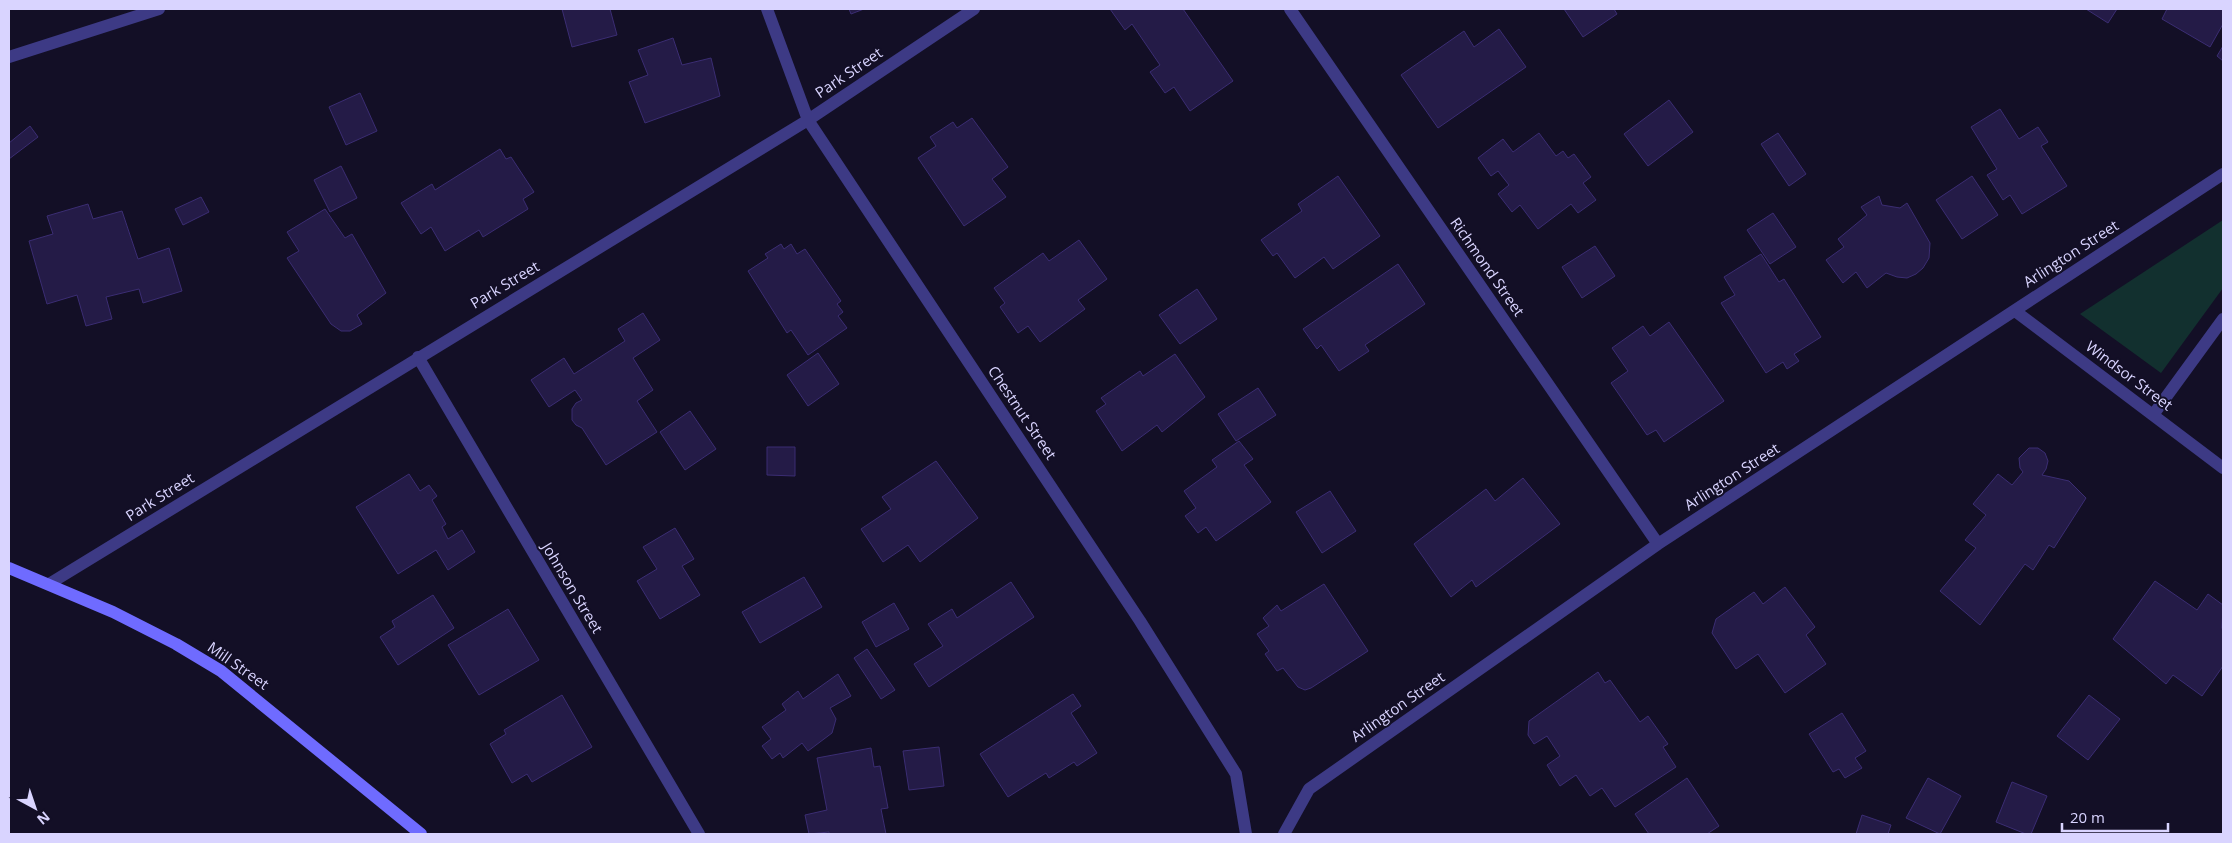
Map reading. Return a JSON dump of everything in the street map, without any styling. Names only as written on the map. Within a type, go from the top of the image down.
[{"type":"main road","name":"Mill Street","points":[[9,568],[113,612],[176,644],[221,671],[422,834]]},
{"type":"street","points":[[9,58],[159,9]]},
{"type":"street","name":"Chestnut Street","points":[[767,9],[808,120],[1140,620],[1236,774],[1246,834]]},
{"type":"street","name":"Park Street","points":[[49,584],[808,120],[974,9]]},
{"type":"street","name":"Richmond Street","points":[[1290,9],[1658,544]]},
{"type":"street","name":"Arlington Street","points":[[1284,834],[1309,789],[1658,544],[2223,174]]},
{"type":"street","name":"Windsor Street","points":[[2015,310],[2223,468]]},
{"type":"street","points":[[2154,414],[2223,319]]},
{"type":"street","name":"Johnson Street","points":[[418,358],[699,834]]},
{"type":"green space","points":[[2223,220],[2223,288],[2161,373],[2080,314]]},
{"type":"building","points":[[562,9],[610,9],[617,35],[572,47]]},
{"type":"building","points":[[849,9],[864,9],[851,14]]},
{"type":"building","points":[[1110,9],[1183,9],[1233,81],[1190,111],[1174,87],[1165,93],[1150,72],[1160,65],[1132,24],[1125,30]]},
{"type":"building","points":[[1564,9],[1614,9],[1617,14],[1583,37]]},
{"type":"building","points":[[2086,9],[2117,9],[2108,23]]},
{"type":"building","points":[[2167,9],[2223,9],[2223,24],[2210,47],[2162,19]]},
{"type":"building","points":[[1499,29],[1526,67],[1438,128],[1401,75],[1464,31],[1474,47]]},
{"type":"building","points":[[673,38],[682,65],[711,58],[720,96],[645,123],[629,82],[648,75],[638,50]]},
{"type":"building","points":[[2223,46],[2223,61],[2217,56]]},
{"type":"building","points":[[360,93],[377,131],[346,145],[329,107]]},
{"type":"building","points":[[1669,100],[1693,132],[1648,166],[1624,134]]},
{"type":"building","points":[[2000,109],[2019,139],[2038,127],[2048,142],[2041,146],[2067,186],[2022,214],[2010,195],[2003,200],[1987,175],[1997,169],[1971,127]]},
{"type":"building","points":[[972,118],[1008,167],[992,179],[1006,197],[964,226],[918,158],[936,146],[930,137],[953,122],[957,128]]},
{"type":"building","points":[[30,126],[38,137],[9,159],[9,143]]},
{"type":"building","points":[[1539,133],[1556,156],[1563,151],[1568,158],[1574,154],[1591,177],[1583,183],[1596,200],[1578,213],[1571,204],[1538,229],[1520,205],[1512,212],[1498,194],[1509,185],[1498,171],[1491,176],[1478,158],[1503,139],[1513,152]]},
{"type":"building","points":[[1778,133],[1806,174],[1789,186],[1761,144]]},
{"type":"building","points":[[500,149],[506,159],[511,157],[534,192],[523,199],[528,209],[483,237],[479,230],[445,251],[431,227],[421,234],[401,203],[432,184],[435,190]]},
{"type":"building","points":[[341,166],[357,198],[330,212],[314,180]]},
{"type":"building","points":[[1338,176],[1380,236],[1333,269],[1324,257],[1295,278],[1277,253],[1273,256],[1261,240],[1302,211],[1298,204]]},
{"type":"building","points":[[1972,176],[1998,215],[1962,239],[1936,200]]},
{"type":"building","points":[[1879,196],[1882,205],[1900,208],[1907,203],[1930,243],[1929,258],[1923,268],[1907,278],[1886,273],[1867,288],[1856,272],[1843,283],[1826,260],[1844,247],[1838,239],[1867,215],[1861,207]]},
{"type":"building","points":[[201,197],[209,212],[183,225],[175,209]]},
{"type":"building","points":[[88,204],[93,219],[122,211],[138,259],[169,248],[182,291],[143,303],[139,289],[106,297],[112,319],[86,326],[77,295],[47,304],[29,241],[53,234],[47,216]]},
{"type":"building","points":[[325,209],[345,238],[352,234],[386,293],[357,315],[362,324],[350,331],[341,331],[331,324],[287,258],[299,251],[287,232]]},
{"type":"building","points":[[1773,213],[1796,247],[1770,264],[1747,230]]},
{"type":"building","points":[[1079,240],[1107,279],[1078,300],[1085,309],[1040,342],[1028,326],[1018,333],[1000,307],[1005,303],[994,288],[1043,253],[1049,261]]},
{"type":"building","points":[[781,244],[784,249],[791,244],[797,254],[805,249],[841,301],[837,304],[843,312],[838,316],[847,328],[808,355],[791,330],[787,333],[748,271],[768,258],[765,254]]},
{"type":"building","points":[[1595,246],[1615,276],[1582,298],[1562,267]]},
{"type":"building","points":[[1761,254],[1779,282],[1784,279],[1821,337],[1794,354],[1799,361],[1787,369],[1783,362],[1766,373],[1721,303],[1735,295],[1724,277]]},
{"type":"building","points":[[1398,264],[1425,304],[1365,345],[1369,351],[1339,371],[1321,345],[1317,349],[1303,329]]},
{"type":"building","points":[[1197,289],[1217,319],[1180,344],[1159,315]]},
{"type":"building","points":[[643,313],[660,340],[633,358],[653,390],[637,401],[657,432],[606,465],[582,428],[572,420],[572,409],[576,403],[582,400],[575,390],[549,407],[531,380],[564,358],[574,374],[625,341],[618,329]]},
{"type":"building","points":[[1669,322],[1724,401],[1664,442],[1656,430],[1647,435],[1611,383],[1628,371],[1612,348],[1643,326],[1650,336]]},
{"type":"building","points":[[818,353],[839,384],[808,406],[787,375]]},
{"type":"building","points":[[1175,354],[1205,397],[1162,432],[1157,425],[1122,451],[1096,411],[1106,404],[1101,398],[1140,371],[1143,376]]},
{"type":"building","points":[[1258,388],[1276,415],[1236,441],[1218,414]]},
{"type":"building","points":[[690,411],[716,449],[685,470],[660,432]]},
{"type":"building","points":[[1239,441],[1253,459],[1244,465],[1271,502],[1216,541],[1206,527],[1198,533],[1185,516],[1196,508],[1184,491],[1217,467],[1212,460]]},
{"type":"building","points":[[767,447],[795,447],[795,476],[767,475]]},
{"type":"building","points":[[2029,448],[2038,448],[2045,453],[2048,461],[2042,475],[2069,481],[2086,498],[2054,548],[2049,545],[2033,570],[2025,564],[1980,625],[1940,591],[1976,548],[1965,540],[1986,515],[1973,504],[1998,474],[2012,485],[2023,472],[2020,468],[2019,458]]},
{"type":"building","points":[[936,461],[978,518],[920,562],[908,545],[883,562],[861,529],[891,509],[882,497]]},
{"type":"building","points":[[409,474],[420,491],[429,485],[437,496],[432,500],[446,524],[442,527],[448,539],[462,530],[475,552],[448,570],[436,550],[398,574],[356,507]]},
{"type":"building","points":[[1523,478],[1560,524],[1476,587],[1472,580],[1451,597],[1414,544],[1486,489],[1495,501]]},
{"type":"building","points":[[1330,491],[1356,531],[1322,553],[1296,512]]},
{"type":"building","points":[[675,528],[694,559],[682,566],[700,595],[660,619],[637,581],[657,569],[643,547]]},
{"type":"building","points":[[804,577],[822,607],[760,643],[742,612]]},
{"type":"building","points":[[2155,581],[2197,610],[2208,594],[2223,605],[2223,666],[2202,696],[2173,675],[2166,684],[2113,639]]},
{"type":"building","points":[[1011,582],[1034,617],[929,687],[914,664],[943,646],[928,624],[952,609],[957,618]]},
{"type":"building","points":[[1324,584],[1368,651],[1305,690],[1298,687],[1283,668],[1277,671],[1265,654],[1269,651],[1257,634],[1269,626],[1263,618],[1277,605],[1281,611]]},
{"type":"building","points":[[1785,587],[1815,627],[1806,635],[1826,664],[1785,693],[1758,654],[1736,669],[1712,633],[1716,619],[1754,592],[1763,604]]},
{"type":"building","points":[[433,595],[454,628],[398,665],[380,637],[395,627],[392,621]]},
{"type":"building","points":[[894,603],[909,629],[876,647],[862,622]]},
{"type":"building","points":[[508,609],[539,660],[479,695],[448,645]]},
{"type":"building","points":[[867,649],[895,690],[881,699],[854,658]]},
{"type":"building","points":[[1598,672],[1605,683],[1610,680],[1640,722],[1648,716],[1668,744],[1663,747],[1676,767],[1615,807],[1602,788],[1590,796],[1576,775],[1560,786],[1547,765],[1560,756],[1547,736],[1534,744],[1528,735],[1529,721]]},
{"type":"building","points":[[838,674],[851,696],[830,708],[836,719],[832,733],[808,751],[802,743],[783,758],[780,753],[772,759],[762,746],[771,739],[762,727],[786,710],[782,704],[798,691],[803,699]]},
{"type":"building","points":[[1073,694],[1081,706],[1071,713],[1097,753],[1077,766],[1074,762],[1049,778],[1046,773],[1008,797],[980,754]]},
{"type":"building","points":[[562,695],[592,747],[532,782],[527,774],[512,783],[490,744],[506,734],[504,730]]},
{"type":"building","points":[[2089,695],[2120,719],[2088,760],[2057,736]]},
{"type":"building","points":[[1842,713],[1866,751],[1855,758],[1862,768],[1845,778],[1839,769],[1833,772],[1809,734]]},
{"type":"building","points":[[939,747],[944,786],[909,790],[903,751]]},
{"type":"building","points":[[871,748],[874,767],[880,766],[888,808],[881,809],[886,834],[829,834],[829,832],[809,834],[805,815],[827,810],[817,758]]},
{"type":"building","points":[[1687,778],[1719,826],[1707,834],[1649,834],[1635,814]]},
{"type":"building","points":[[1928,778],[1961,796],[1940,834],[1906,818]]},
{"type":"building","points":[[2012,782],[2047,796],[2031,834],[2026,834],[1996,822]]},
{"type":"building","points":[[1862,815],[1891,825],[1888,834],[1856,834]]}]
